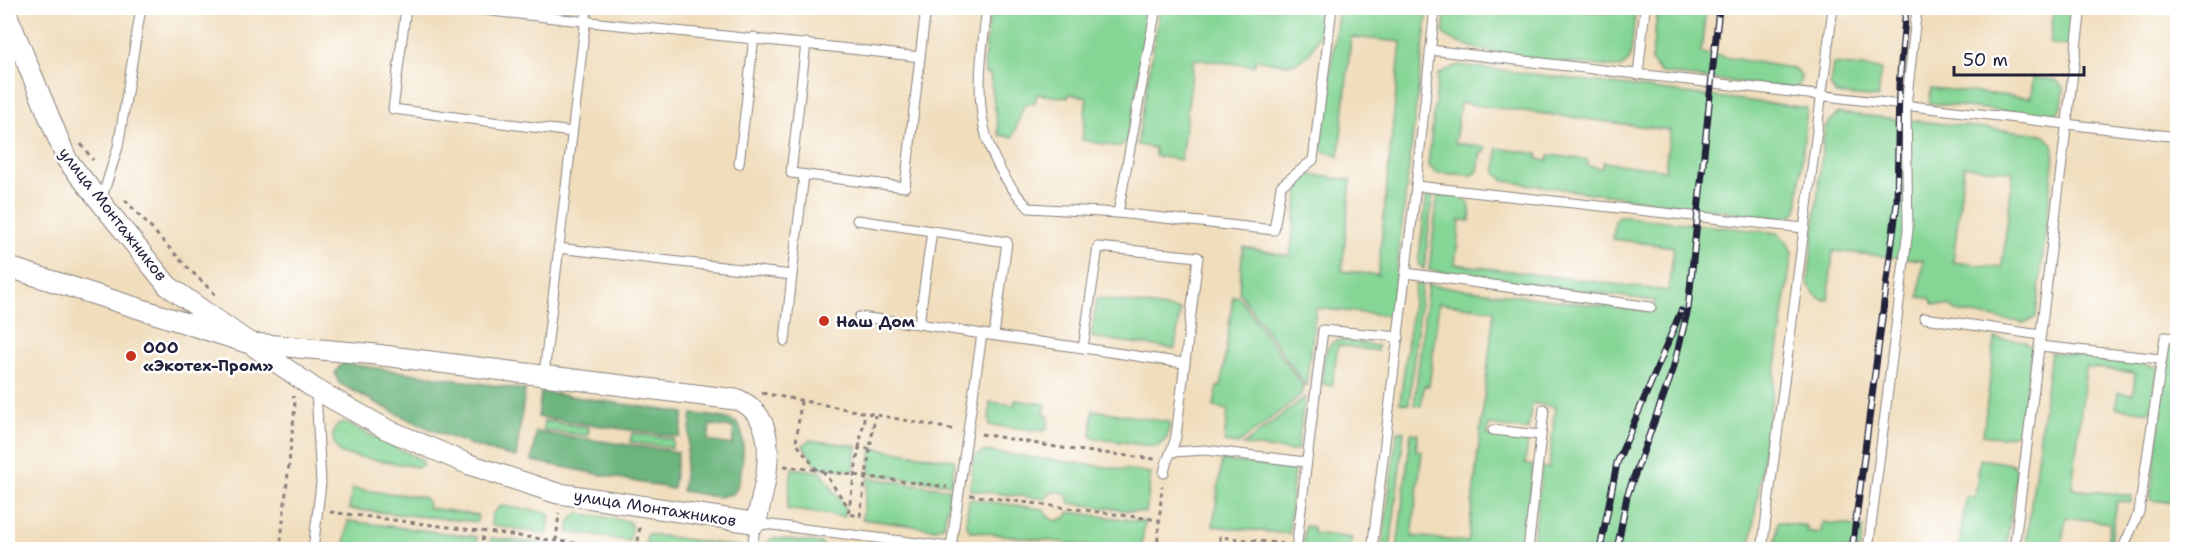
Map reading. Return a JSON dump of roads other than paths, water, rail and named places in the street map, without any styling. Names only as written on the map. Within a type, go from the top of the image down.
[{"type":"street","name":"улица Монтажников","points":[[8,17],[58,143],[67,160],[168,286],[248,343],[315,389],[386,429],[468,464],[561,494],[643,507],[754,532],[767,464],[767,444],[759,415],[753,408],[739,400],[544,374],[371,354],[248,343]]},
{"type":"street","points":[[8,267],[248,343]]},
{"type":"lane","points":[[100,203],[118,147],[141,8]]},
{"type":"lane","points":[[406,8],[393,109],[572,132]]},
{"type":"lane","points":[[468,8],[585,23],[806,43],[920,57]]},
{"type":"lane","points":[[544,374],[586,8]]},
{"type":"lane","points":[[806,43],[791,173],[906,186],[926,8]]},
{"type":"lane","points":[[987,8],[978,80],[987,145],[1013,191],[1029,208],[1118,213],[1274,230],[1281,186],[1313,160],[1332,8]]},
{"type":"lane","points":[[1118,213],[1156,8]]},
{"type":"lane","points":[[1372,549],[1399,337],[1435,8]]},
{"type":"lane","points":[[1638,75],[1645,8]]},
{"type":"lane","points":[[1762,549],[1833,8]]},
{"type":"lane","points":[[1868,549],[1908,230],[1906,106],[1917,8]]},
{"type":"lane","points":[[2014,549],[2081,8]]},
{"type":"lane","points":[[739,164],[753,38]]},
{"type":"lane","points":[[1430,50],[2178,137]]},
{"type":"lane","points":[[785,341],[804,175]]},
{"type":"lane","points":[[1416,186],[1804,228]]},
{"type":"lane","points":[[857,220],[1007,242],[994,335]]},
{"type":"lane","points":[[919,324],[932,231]]},
{"type":"lane","points":[[1083,348],[1098,247],[1198,257],[1173,452],[1166,460],[1164,472]]},
{"type":"lane","points":[[558,248],[792,275]]},
{"type":"lane","points":[[1406,273],[1651,307]]},
{"type":"lane","points":[[859,318],[919,324],[1183,363]]},
{"type":"lane","points":[[1924,318],[2041,335]]},
{"type":"lane","points":[[1296,547],[1323,330],[1399,337]]},
{"type":"lane","points":[[951,547],[982,334]]},
{"type":"lane","points":[[2122,549],[2139,512],[2165,337],[2178,338]]},
{"type":"lane","points":[[2040,346],[2161,359]]},
{"type":"lane","points":[[313,549],[321,483],[315,389]]},
{"type":"lane","points":[[1528,549],[1544,409]]},
{"type":"lane","points":[[1493,430],[1541,435]]},
{"type":"lane","points":[[1173,452],[1205,450],[1306,462]]},
{"type":"lane","points":[[754,532],[974,549]]},
{"type":"railway","points":[[1617,550],[1627,496],[1673,370],[1688,309],[1719,8]]},
{"type":"railway","points":[[1852,550],[1897,203],[1899,85],[1906,8]]},
{"type":"railway","points":[[1600,550],[1617,463],[1681,311]]},
{"type":"place","name":"Наш Дом","points":[[824,321]]},
{"type":"place","name":"ООО «Экотех-Пром»","points":[[131,356]]}]
